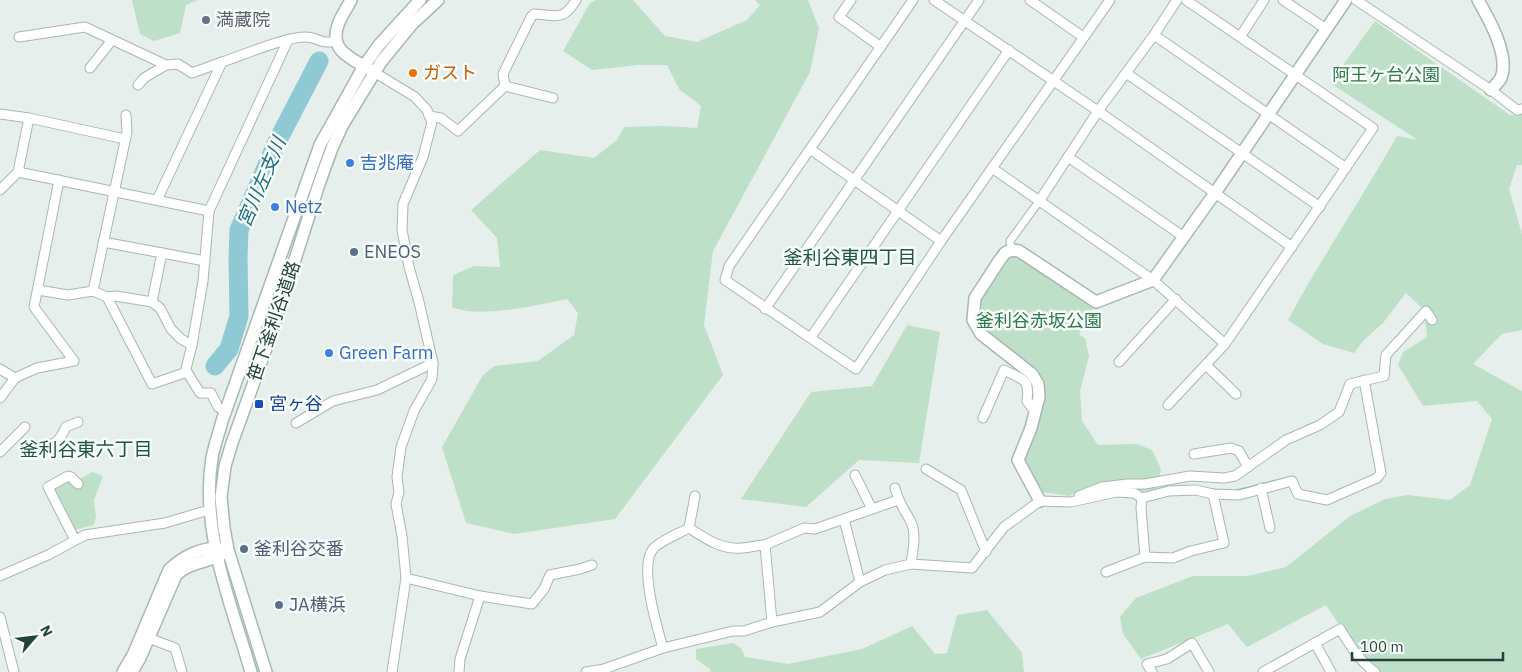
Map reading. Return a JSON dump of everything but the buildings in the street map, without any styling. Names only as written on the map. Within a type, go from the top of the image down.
[{"type":"street","points":[[351,0],[338,24],[336,41],[338,48],[346,55],[414,97],[427,110],[432,122],[430,134],[403,204],[402,230],[409,267],[433,363],[432,379],[414,411],[400,447],[397,477],[399,492],[396,504],[402,536],[406,578],[392,672]]},
{"type":"street","name":"笹下釜利谷道路","points":[[251,672],[216,552],[209,510],[209,482],[212,456],[320,145],[364,66],[379,44],[420,0]]},
{"type":"street","name":"笹下釜利谷道路","points":[[266,672],[228,550],[221,497],[225,466],[272,332],[332,148],[374,72],[412,24],[438,0]]},
{"type":"street","points":[[505,86],[503,74],[531,17],[534,14],[559,17],[569,11],[576,0]]},
{"type":"street","points":[[851,0],[839,17],[881,47]]},
{"type":"street","points":[[913,0],[729,266],[725,280],[765,309],[856,369],[942,240],[1110,0]]},
{"type":"street","points":[[934,0],[1292,247]]},
{"type":"street","points":[[765,309],[979,0]]},
{"type":"street","points":[[1030,0],[1083,37]]},
{"type":"street","points":[[1011,250],[1010,241],[1177,0]]},
{"type":"street","points":[[1168,405],[1225,344],[1373,128],[1186,0]]},
{"type":"street","points":[[1240,36],[1264,0]]},
{"type":"street","points":[[1283,0],[1326,29]]},
{"type":"street","points":[[1040,501],[1018,460],[1031,428],[1039,397],[1038,384],[1032,374],[981,334],[973,320],[975,298],[998,261],[1005,253],[1011,250],[1019,252],[1096,302],[1153,280],[1215,193],[1346,0]]},
{"type":"street","points":[[1356,0],[1491,90],[1517,110],[1522,109]]},
{"type":"street","points":[[1478,0],[1500,46],[1504,68],[1500,79],[1491,90]]},
{"type":"street","points":[[19,37],[85,27],[166,65]]},
{"type":"street","points":[[1154,35],[1346,168]]},
{"type":"street","points":[[138,85],[144,78],[166,65],[178,64],[192,73],[288,40],[307,37],[327,44],[336,41]]},
{"type":"street","points":[[90,68],[112,40]]},
{"type":"street","points":[[226,412],[218,407],[211,393],[200,393],[186,372],[204,281],[209,210],[288,40]]},
{"type":"street","points":[[810,337],[1009,50]]},
{"type":"street","points":[[158,200],[222,62]]},
{"type":"street","points":[[1126,73],[1320,207]]},
{"type":"street","points":[[430,116],[441,118],[458,131],[505,86]]},
{"type":"street","points":[[505,86],[553,98]]},
{"type":"street","points":[[0,114],[29,118],[125,139]]},
{"type":"street","points":[[93,291],[127,132],[126,115]]},
{"type":"street","points":[[0,190],[18,172],[29,118]]},
{"type":"street","points":[[810,149],[942,240]]},
{"type":"street","points":[[1068,157],[1184,237]]},
{"type":"street","points":[[992,168],[1153,280],[1225,344]]},
{"type":"street","points":[[18,172],[209,210]]},
{"type":"street","points":[[0,398],[15,378],[36,368],[74,361],[34,307],[60,180]]},
{"type":"street","points":[[103,242],[204,261]]},
{"type":"street","points":[[152,302],[162,253]]},
{"type":"street","points":[[38,290],[68,295],[93,291],[107,297],[116,296],[152,302],[160,308],[171,329],[181,339],[192,345]]},
{"type":"street","points":[[107,297],[152,384],[186,372]]},
{"type":"street","points":[[1119,362],[1176,299]]},
{"type":"street","points":[[1071,502],[1083,494],[1102,487],[1145,484],[1190,476],[1224,478],[1235,476],[1286,440],[1320,425],[1339,412],[1350,384],[1384,376],[1386,355],[1426,311],[1432,320]]},
{"type":"street","points":[[296,423],[333,401],[377,390],[433,363]]},
{"type":"street","points":[[1206,365],[1236,394]]},
{"type":"street","points":[[0,369],[15,378]]},
{"type":"street","points":[[983,418],[1004,370],[1026,381],[1029,388],[1027,401],[1035,412]]},
{"type":"street","points":[[586,672],[604,669],[662,648],[733,630],[744,631],[772,622],[820,612],[860,582],[885,570],[911,564],[972,568],[1004,527],[1040,501],[1071,502],[1116,492],[1134,493],[1142,498],[1169,491],[1196,490],[1213,494],[1239,495],[1292,481],[1298,494],[1327,500],[1377,478],[1381,473],[1364,380]]},
{"type":"street","points":[[43,446],[59,440],[66,427],[78,422]]},
{"type":"street","points":[[0,452],[25,427]]},
{"type":"street","points":[[1194,454],[1231,448],[1239,451],[1248,467]]},
{"type":"street","points":[[926,469],[961,490],[986,552]]},
{"type":"street","points":[[855,475],[872,510]]},
{"type":"street","points":[[75,540],[48,487],[68,476],[78,484]]},
{"type":"street","points":[[895,488],[898,500],[911,522],[914,540],[911,564]]},
{"type":"street","points":[[1261,488],[1270,528]]},
{"type":"street","points":[[1106,572],[1145,557],[1173,558],[1191,551],[1224,543],[1213,494]]},
{"type":"street","points":[[662,648],[649,593],[648,557],[654,548],[689,528],[695,496]]},
{"type":"street","points":[[1142,498],[1141,508],[1145,557]]},
{"type":"street","points":[[689,528],[723,547],[741,548],[765,545],[804,528],[815,529],[898,500]]},
{"type":"street","points":[[0,576],[48,555],[85,534],[164,523],[209,510]]},
{"type":"street","points":[[844,519],[860,582]]},
{"type":"street","points":[[765,545],[772,622]]},
{"type":"street","points":[[123,672],[145,637],[176,575],[182,568],[216,552],[228,550]]},
{"type":"street","points":[[406,578],[480,596],[532,604],[544,590],[550,575],[592,565]]},
{"type":"street","points":[[460,672],[460,658],[480,596]]},
{"type":"street","points":[[0,617],[3,640],[14,672]]},
{"type":"street","points":[[1267,671],[1340,629],[1355,653],[1367,666],[1376,672]]},
{"type":"street","points":[[132,672],[140,658],[145,637]]},
{"type":"street","points":[[145,637],[175,648],[182,672]]},
{"type":"street","points":[[1152,672],[1147,664],[1167,660],[1192,643],[1209,672]]},
{"type":"street","points":[[1315,643],[1331,672]]},
{"type":"green space","points":[[132,0],[198,0],[186,5],[180,33],[154,41],[140,34]]},
{"type":"green space","points":[[596,0],[633,0],[665,36],[697,42],[747,20],[760,5],[755,0],[808,0],[819,28],[810,72],[713,251],[704,325],[723,375],[615,519],[514,534],[466,523],[442,447],[483,375],[494,366],[538,361],[574,335],[578,313],[567,299],[509,310],[478,312],[452,307],[453,275],[474,266],[500,267],[497,238],[471,210],[540,150],[594,158],[617,140],[624,127],[664,126],[697,128],[701,106],[679,89],[667,65],[638,65],[592,70],[563,51],[590,3]]},
{"type":"green space","name":"阿王ヶ台公園","points":[[1375,21],[1510,115],[1522,114],[1522,165],[1517,165],[1509,189],[1522,234],[1522,330],[1502,334],[1473,364],[1522,391],[1522,672],[1380,672],[1368,667],[1326,605],[1247,647],[1228,624],[1141,659],[1123,634],[1120,617],[1136,598],[1193,576],[1247,576],[1286,567],[1350,516],[1385,499],[1408,495],[1450,500],[1470,485],[1492,419],[1477,401],[1423,406],[1398,365],[1403,352],[1427,337],[1424,310],[1406,293],[1383,323],[1364,340],[1354,353],[1323,344],[1288,320],[1314,273],[1397,136],[1418,140],[1330,83]]},
{"type":"green space","name":"釜利谷赤坂公園","points":[[1017,256],[1094,307],[1079,335],[1085,338],[1089,356],[1080,391],[1082,421],[1098,445],[1137,444],[1152,450],[1161,469],[1159,477],[1152,479],[1157,490],[1140,492],[1121,482],[1087,487],[1069,496],[1043,492],[1025,462],[1042,408],[1043,386],[1040,375],[986,331],[980,320],[980,301],[1008,258]]},
{"type":"green space","points":[[907,325],[940,332],[919,463],[859,460],[806,507],[741,499],[811,392],[872,386]]},
{"type":"green space","points":[[92,472],[103,476],[94,500],[96,517],[94,525],[73,530],[52,489],[67,481],[74,483]]},
{"type":"green space","points":[[987,610],[1022,653],[1024,672],[710,672],[711,670],[696,659],[696,649],[733,643],[741,648],[745,657],[788,664],[862,649],[912,626],[935,654],[947,653],[957,615]]},
{"type":"waterway","name":"宮川左支川","points":[[215,366],[229,349],[239,316],[239,230],[277,142],[319,61]]},
{"type":"waterway","points":[[1236,491],[1293,477],[1295,481]]},
{"type":"place","name":"満蔵院","points":[[206,20]]},
{"type":"place","name":"ガスト","points":[[413,73]]},
{"type":"place","name":"吉兆庵","points":[[350,163]]},
{"type":"place","name":"Netz","points":[[275,207]]},
{"type":"place","name":"ENEOS","points":[[354,252]]},
{"type":"place","name":"Green Farm","points":[[329,353]]},
{"type":"place","name":"宮ヶ谷","points":[[259,404]]},
{"type":"place","name":"釜利谷交番","points":[[244,549]]},
{"type":"place","name":"JA横浜","points":[[279,605]]},
{"type":"district","name":"釜利谷東四丁目","points":[[850,257]]},
{"type":"district","name":"釜利谷東六丁目","points":[[86,449]]}]
